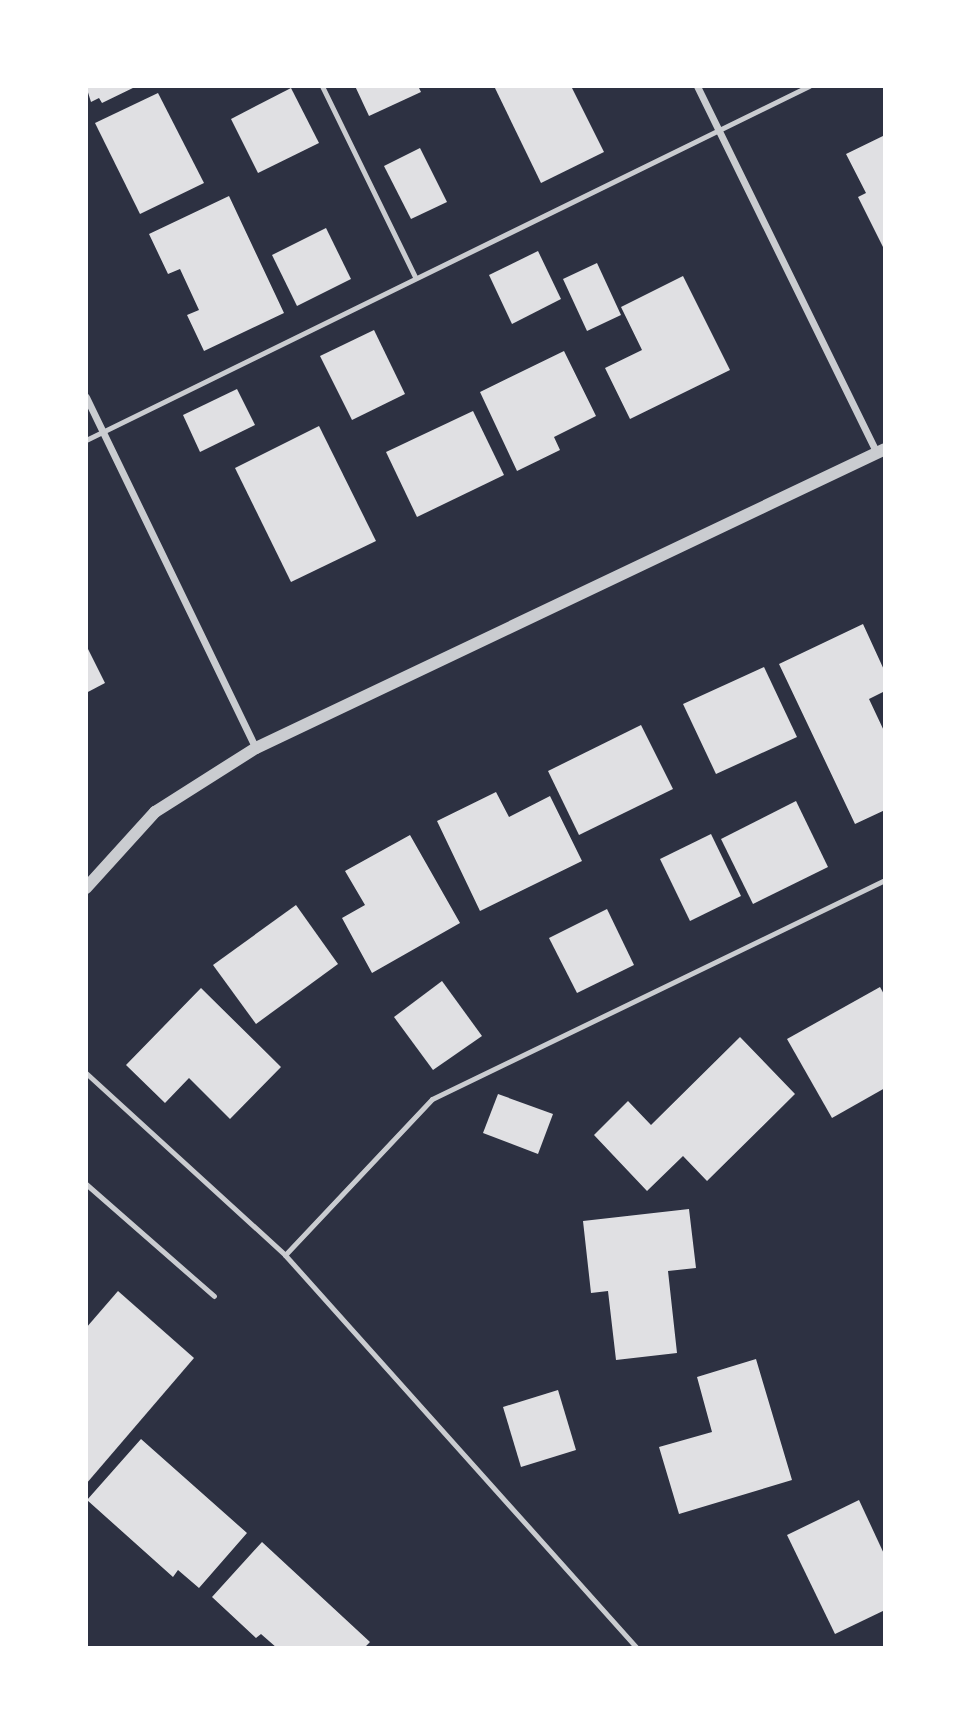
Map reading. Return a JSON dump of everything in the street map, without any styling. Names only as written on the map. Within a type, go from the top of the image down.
[{"type":"street","points":[[86,888],[155,812],[256,748],[881,451],[698,86]]},
{"type":"street","points":[[86,397],[256,748]]},
{"type":"lane","points":[[322,86],[415,277]]},
{"type":"lane","points":[[86,440],[810,86]]},
{"type":"lane","points":[[285,1255],[432,1098],[885,880]]},
{"type":"lane","points":[[86,1073],[285,1255],[637,1648]]},
{"type":"lane","points":[[86,1184],[214,1296]]},
{"type":"building","points":[[86,86],[137,86],[102,103],[99,98],[91,102]]},
{"type":"building","points":[[355,86],[418,86],[421,92],[369,116]]},
{"type":"building","points":[[494,86],[571,86],[604,152],[541,183]]},
{"type":"building","points":[[291,88],[319,143],[258,173],[231,119]]},
{"type":"building","points":[[158,93],[204,183],[140,214],[95,123]]},
{"type":"building","points":[[885,135],[885,251],[858,197],[866,193],[846,154]]},
{"type":"building","points":[[420,148],[447,202],[411,219],[384,166]]},
{"type":"building","points":[[229,196],[284,313],[204,351],[187,315],[199,310],[180,269],[168,274],[149,234]]},
{"type":"building","points":[[326,228],[351,279],[297,306],[272,255]]},
{"type":"building","points":[[538,251],[561,299],[512,324],[489,275]]},
{"type":"building","points":[[597,263],[621,315],[587,331],[563,279]]},
{"type":"building","points":[[683,276],[730,370],[630,419],[605,368],[642,350],[621,307]]},
{"type":"building","points":[[374,330],[405,394],[352,420],[320,356]]},
{"type":"building","points":[[564,351],[596,416],[554,437],[560,450],[517,471],[480,392]]},
{"type":"building","points":[[237,389],[255,425],[200,452],[183,415]]},
{"type":"building","points":[[473,411],[504,475],[417,517],[386,452]]},
{"type":"building","points":[[319,426],[376,541],[291,582],[235,468]]},
{"type":"building","points":[[863,624],[885,672],[885,691],[869,699],[885,733],[885,810],[855,824],[779,664]]},
{"type":"building","points":[[86,645],[105,683],[86,693]]},
{"type":"building","points":[[764,667],[797,737],[716,774],[683,704]]},
{"type":"building","points":[[641,725],[673,789],[579,835],[548,771]]},
{"type":"building","points":[[496,792],[509,817],[550,796],[582,861],[480,911],[437,821]]},
{"type":"building","points":[[796,801],[828,867],[753,904],[721,839]]},
{"type":"building","points":[[711,834],[741,896],[690,921],[660,859]]},
{"type":"building","points":[[410,835],[460,923],[372,973],[342,918],[365,905],[345,871]]},
{"type":"building","points":[[296,905],[338,964],[256,1024],[213,965]]},
{"type":"building","points":[[607,909],[634,965],[577,993],[549,938]]},
{"type":"building","points":[[442,981],[482,1036],[433,1070],[394,1017]]},
{"type":"building","points":[[880,987],[885,996],[885,1088],[832,1118],[787,1039]]},
{"type":"building","points":[[201,988],[281,1067],[230,1119],[189,1078],[165,1103],[126,1065]]},
{"type":"building","points":[[740,1037],[795,1094],[707,1181],[683,1156],[647,1191],[594,1135],[628,1101],[651,1125]]},
{"type":"building","points":[[498,1094],[553,1114],[538,1154],[483,1133]]},
{"type":"building","points":[[689,1209],[696,1268],[668,1271],[677,1353],[616,1360],[608,1291],[591,1293],[583,1221]]},
{"type":"building","points":[[118,1291],[194,1358],[86,1484],[86,1328]]},
{"type":"building","points":[[756,1359],[792,1480],[679,1514],[659,1447],[712,1432],[697,1377]]},
{"type":"building","points":[[558,1390],[576,1450],[521,1467],[503,1407]]},
{"type":"building","points":[[141,1439],[247,1533],[199,1588],[178,1570],[173,1577],[87,1500]]},
{"type":"building","points":[[859,1500],[885,1556],[885,1610],[835,1634],[787,1535]]},
{"type":"building","points":[[262,1542],[370,1642],[364,1648],[277,1648],[261,1634],[256,1638],[212,1597]]}]
